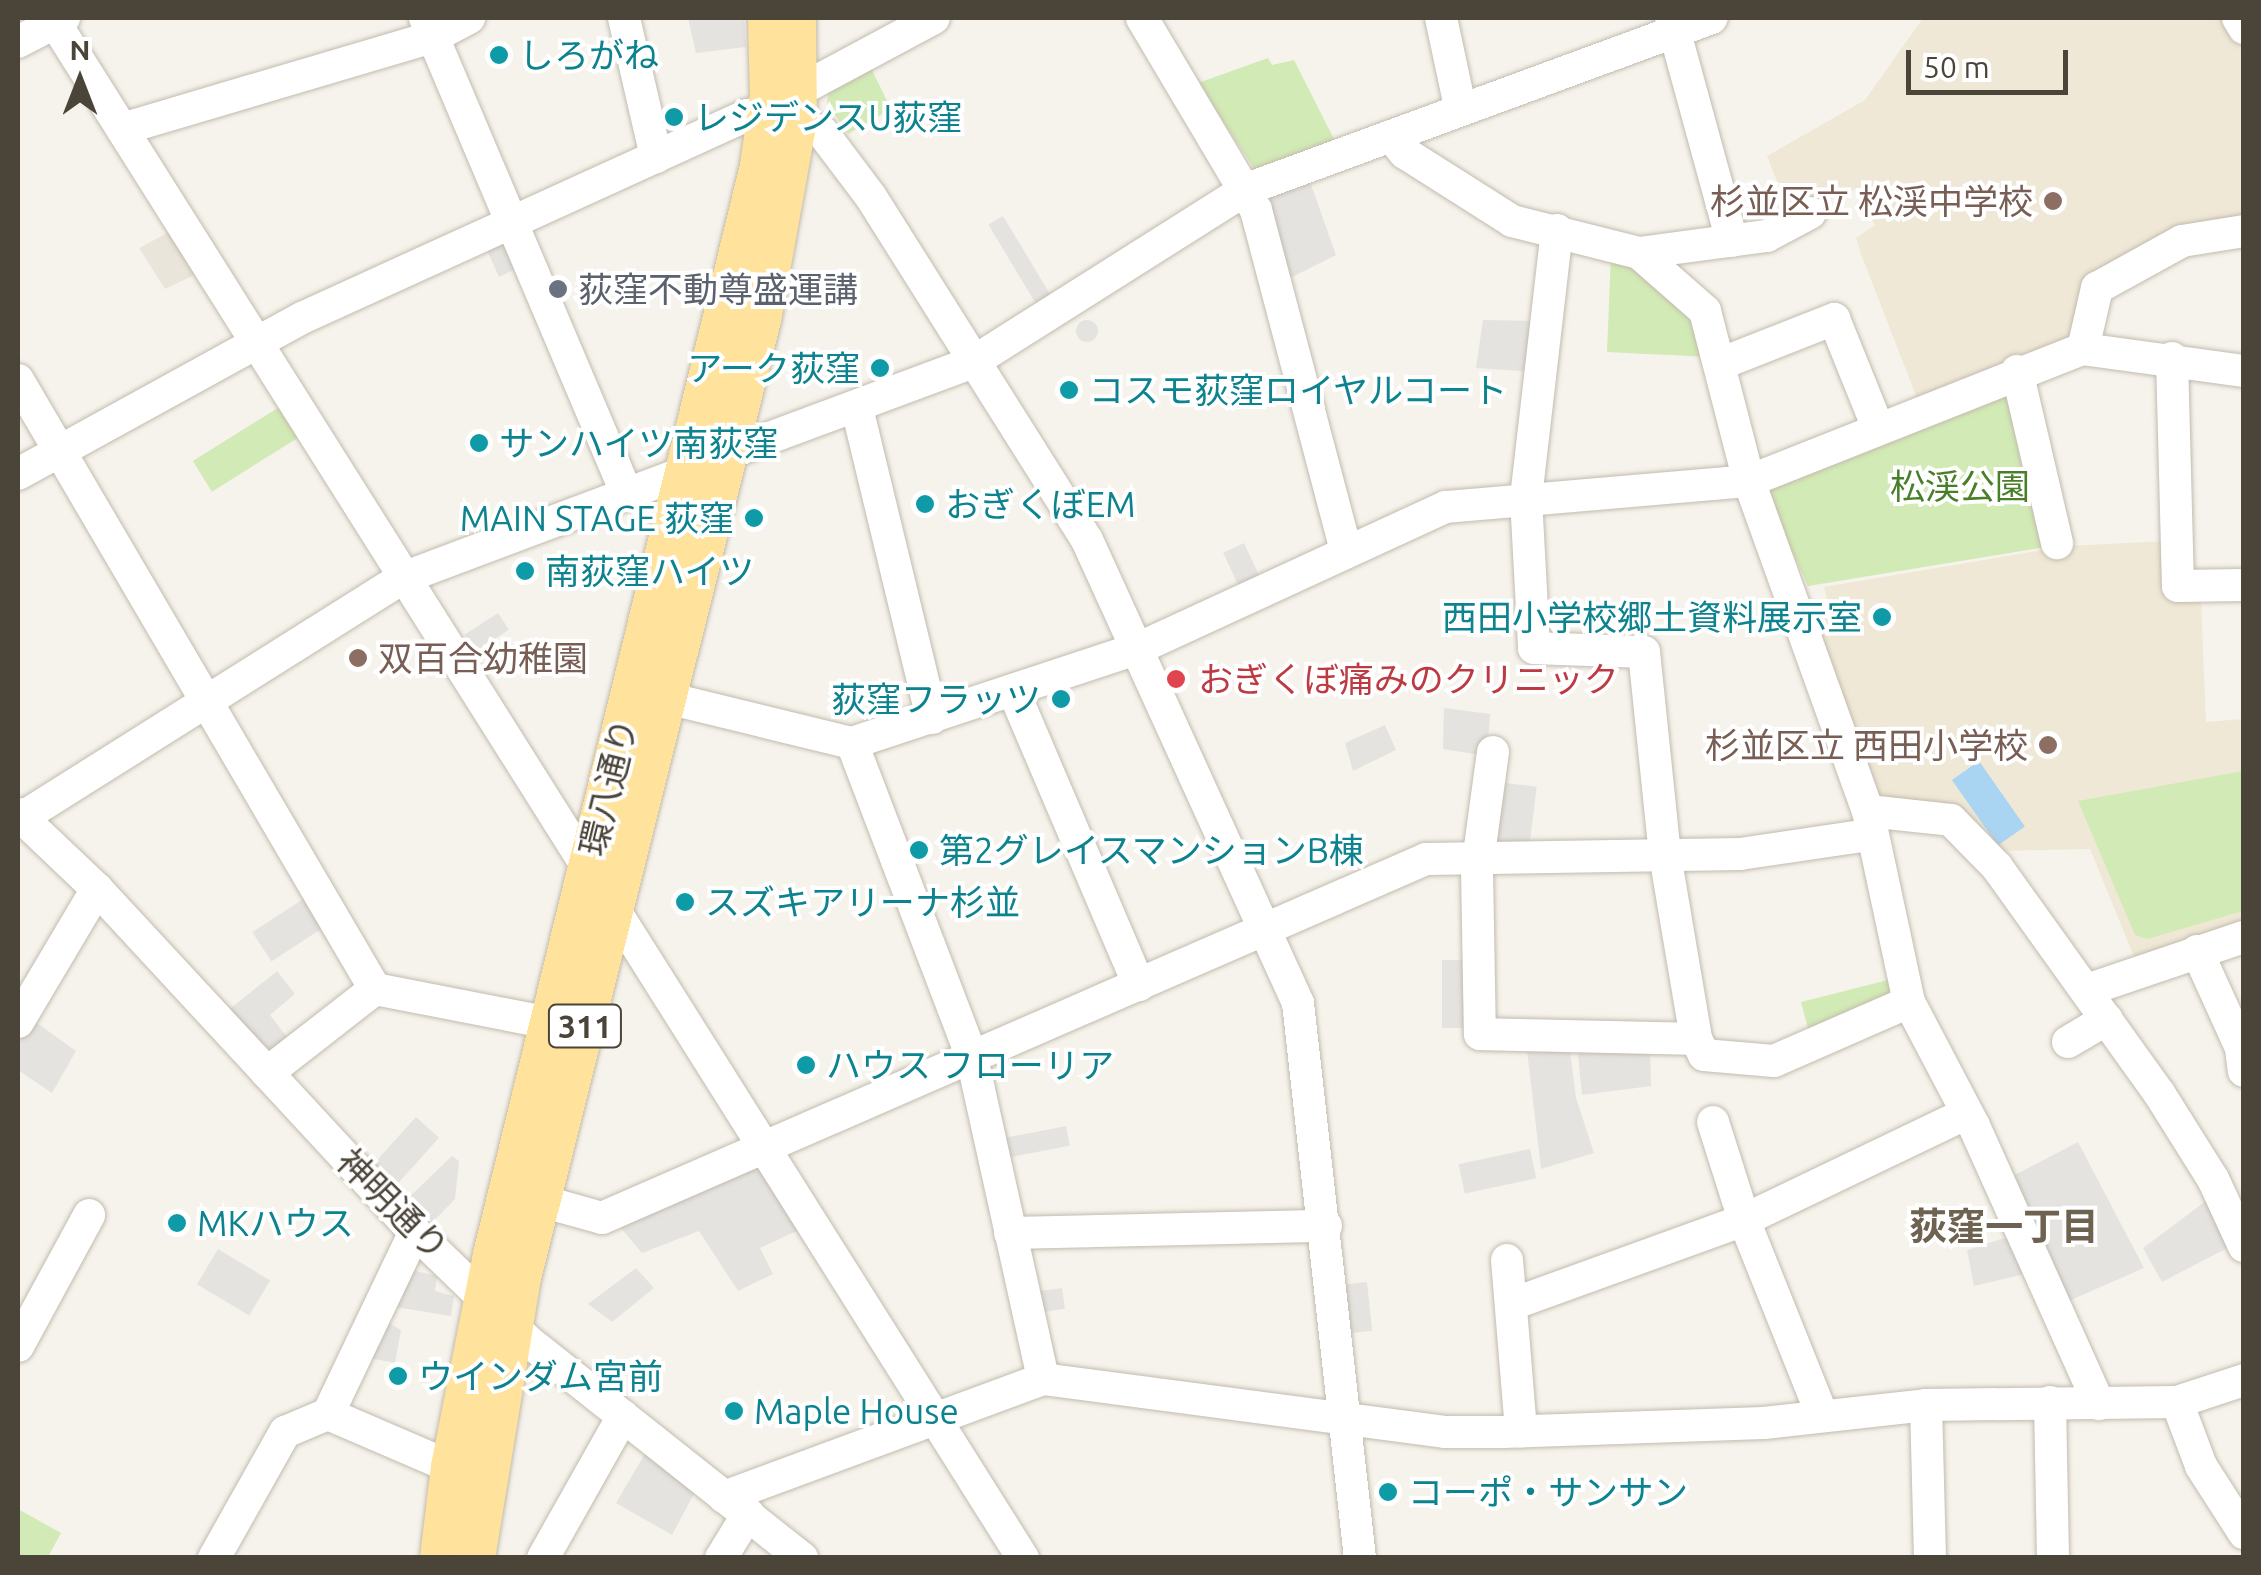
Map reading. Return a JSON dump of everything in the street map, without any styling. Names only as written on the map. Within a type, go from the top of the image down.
[{"type":"main road","name":"環八通り","points":[[475,1558],[498,1310],[550,1023],[688,471],[788,107],[768,18]]},
{"type":"main road","name":"環八通り","points":[[440,1558],[451,1467],[498,1310],[541,1201],[761,320],[796,18]]},
{"type":"street","points":[[122,129],[429,27],[469,18]]},
{"type":"street","points":[[624,18],[656,157]]},
{"type":"street","points":[[18,474],[256,344],[747,115],[788,107],[934,18]]},
{"type":"street","points":[[1142,18],[1247,190],[1346,551]]},
{"type":"street","points":[[1441,18],[1460,107]]},
{"type":"street","points":[[726,454],[974,362],[1247,190],[1673,22],[1711,18]]},
{"type":"street","points":[[2238,18],[2244,28]]},
{"type":"street","points":[[18,42],[56,19],[613,913],[686,1014],[763,1149],[1024,1558]]},
{"type":"street","points":[[1673,22],[1732,241]]},
{"type":"street","points":[[429,27],[626,492]]},
{"type":"street","points":[[788,107],[822,132],[872,196],[1087,540],[1269,930],[1307,1043],[1360,1558]]},
{"type":"street","points":[[1390,136],[1405,153],[1502,216],[1638,253],[1767,236],[1810,214]]},
{"type":"street","points":[[1557,230],[1526,498],[1534,648],[1644,652],[1666,856],[1696,1039],[1704,1054],[1774,1061],[1909,1002]]},
{"type":"street","points":[[2083,349],[2098,288],[2182,241],[2244,231]]},
{"type":"street","points":[[1638,253],[1704,311],[1749,480],[1868,823],[1909,1002],[1967,1113],[2099,1404]]},
{"type":"street","points":[[1720,364],[1834,320],[1878,428]]},
{"type":"street","points":[[664,697],[852,743],[1139,648],[1446,508],[1749,480],[2017,370],[2083,349],[2172,358],[2244,371]]},
{"type":"street","points":[[2172,358],[2178,586],[2244,585]]},
{"type":"street","points":[[2017,370],[2058,543]]},
{"type":"street","points":[[18,380],[375,989],[550,1023]]},
{"type":"street","points":[[858,408],[932,718]]},
{"type":"street","points":[[20,816],[403,578],[688,471]]},
{"type":"street","points":[[1014,690],[1139,985]]},
{"type":"street","points":[[852,743],[972,1058],[1043,1378]]},
{"type":"street","points":[[1493,752],[1480,860],[1480,1034],[1696,1039]]},
{"type":"street","name":"神明通り","points":[[20,816],[96,890],[415,1232],[498,1310],[802,1558]]},
{"type":"street","points":[[541,1201],[602,1218],[1426,860],[1806,849],[1868,823],[1952,820],[1997,867],[2087,990],[2214,1179],[2244,1246]]},
{"type":"street","points":[[18,1022],[96,890]]},
{"type":"street","points":[[2087,990],[2244,937]]},
{"type":"street","points":[[2197,952],[2242,1048],[2244,1071]]},
{"type":"street","points":[[267,1073],[375,989]]},
{"type":"street","points":[[2068,1042],[2107,1020]]},
{"type":"street","points":[[1515,1303],[1744,1220],[1967,1113]]},
{"type":"street","points":[[1713,1122],[1744,1220],[1821,1413]]},
{"type":"street","points":[[18,1346],[89,1214]]},
{"type":"street","points":[[1010,1233],[1326,1226]]},
{"type":"street","points":[[214,1558],[285,1432],[328,1414],[415,1232]]},
{"type":"street","points":[[1508,1260],[1515,1303],[1521,1431]]},
{"type":"street","points":[[721,1558],[736,1506],[938,1418],[1043,1378],[1446,1432],[1764,1423],[1821,1413],[1926,1406],[2177,1402],[2244,1380]]},
{"type":"street","points":[[2050,1402],[2053,1558]]},
{"type":"street","points":[[2177,1402],[2202,1466],[2244,1533]]},
{"type":"street","points":[[1926,1406],[1930,1558]]},
{"type":"street","points":[[328,1414],[451,1467]]},
{"type":"street","points":[[543,1558],[624,1416]]},
{"type":"shaded area","points":[[688,18],[744,18],[746,47],[696,53]]},
{"type":"shaded area","name":"杉並区立 松渓中学校","points":[[1923,18],[2229,18],[2243,42],[2243,225],[2136,254],[2070,342],[1918,401],[1856,238],[1875,225],[1856,189],[1790,215],[1767,156],[1865,100]]},
{"type":"shaded area","points":[[1309,179],[1336,255],[1282,282],[1267,194]]},
{"type":"shaded area","points":[[1003,216],[1055,303],[1040,311],[988,225]]},
{"type":"shaded area","points":[[173,230],[199,273],[165,289],[139,248]]},
{"type":"shaded area","points":[[501,240],[520,267],[499,277],[486,248]]},
{"type":"shaded area","points":[[1083,320],[1091,320],[1098,331],[1091,342],[1083,342],[1076,335],[1076,327]]},
{"type":"shaded area","points":[[1483,320],[1538,321],[1533,372],[1476,368]]},
{"type":"shaded area","name":"杉並区立 西田小学校","points":[[2169,541],[2201,601],[2206,722],[2243,719],[2243,928],[2135,959],[2090,849],[1994,851],[1875,808],[1817,621],[1831,614],[1824,587],[2066,546]]},
{"type":"shaded area","points":[[1244,543],[1261,580],[1240,590],[1223,553]]},
{"type":"shaded area","points":[[498,613],[509,630],[475,652],[464,635]]},
{"type":"shaded area","points":[[1444,708],[1490,714],[1487,756],[1443,749]]},
{"type":"shaded area","points":[[1385,725],[1396,750],[1353,771],[1345,743]]},
{"type":"shaded area","points":[[1498,782],[1537,787],[1528,856],[1489,851]]},
{"type":"shaded area","points":[[311,894],[330,923],[271,961],[252,932]]},
{"type":"shaded area","points":[[1442,960],[1474,960],[1474,1028],[1442,1028]]},
{"type":"shaded area","points":[[277,971],[295,994],[270,1015],[291,1042],[273,1054],[226,1012]]},
{"type":"shaded area","points":[[30,1018],[76,1051],[52,1093],[18,1070],[18,1038]]},
{"type":"shaded area","points":[[1526,1042],[1569,1043],[1576,1098],[1594,1153],[1541,1169]]},
{"type":"shaded area","points":[[1577,1045],[1650,1047],[1651,1086],[1582,1095]]},
{"type":"shaded area","points":[[416,1117],[439,1138],[394,1188],[371,1167]]},
{"type":"shaded area","points":[[1066,1126],[1070,1146],[1005,1158],[1001,1139]]},
{"type":"shaded area","points":[[2078,1142],[2144,1268],[2064,1303],[2009,1178]]},
{"type":"shaded area","points":[[1530,1149],[1536,1178],[1465,1194],[1459,1164]]},
{"type":"shaded area","points":[[452,1156],[459,1161],[455,1199],[427,1228],[402,1204]]},
{"type":"shaded area","points":[[752,1164],[763,1169],[801,1229],[760,1248],[773,1274],[738,1291],[699,1231],[642,1253],[619,1226]]},
{"type":"shaded area","points":[[2210,1198],[2235,1244],[2162,1282],[2143,1248]]},
{"type":"shaded area","points":[[2014,1235],[2029,1273],[1974,1286],[1967,1250]]},
{"type":"shaded area","points":[[218,1249],[270,1280],[249,1316],[197,1284]]},
{"type":"shaded area","points":[[636,1268],[654,1288],[612,1322],[588,1304]]},
{"type":"shaded area","points":[[407,1269],[437,1276],[435,1291],[454,1296],[451,1316],[395,1307]]},
{"type":"shaded area","points":[[1367,1282],[1372,1331],[1349,1333],[1344,1284]]},
{"type":"shaded area","points":[[1062,1288],[1065,1309],[1038,1313],[1035,1292]]},
{"type":"shaded area","points":[[380,1318],[401,1330],[395,1363],[364,1357]]},
{"type":"shaded area","points":[[646,1452],[696,1490],[672,1535],[616,1503]]},
{"type":"green space","points":[[1268,58],[1272,65],[1294,60],[1336,143],[1257,173],[1198,83]]},
{"type":"green space","points":[[871,68],[891,109],[848,134],[827,103],[829,91]]},
{"type":"green space","points":[[1611,254],[1691,307],[1709,357],[1607,352]]},
{"type":"green space","name":"松渓公園","points":[[2013,382],[2052,546],[1808,586],[1764,490]]},
{"type":"green space","points":[[281,406],[300,437],[212,492],[193,461]]},
{"type":"green space","points":[[2243,771],[2243,911],[2147,939],[2135,935],[2078,801]]},
{"type":"green space","points":[[1896,978],[1905,999],[1811,1040],[1801,1002]]},
{"type":"green space","points":[[18,1509],[61,1533],[48,1557],[18,1557]]},
{"type":"water","points":[[1979,761],[2025,827],[1998,845],[1952,780]]},
{"type":"place","name":"しろがね","points":[[499,55]]},
{"type":"place","name":"レジデンスU荻窪","points":[[674,117]]},
{"type":"place","name":"杉並区立 松渓中学校","points":[[2053,201]]},
{"type":"place","name":"荻窪不動尊盛運講","points":[[558,289]]},
{"type":"place","name":"アーク荻窪","points":[[880,368]]},
{"type":"place","name":"コスモ荻窪ロイヤルコート","points":[[1069,390]]},
{"type":"place","name":"サンハイツ南荻窪","points":[[479,443]]},
{"type":"place","name":"おぎくぼEM","points":[[925,504]]},
{"type":"place","name":"MAIN STAGE 荻窪","points":[[754,518]]},
{"type":"place","name":"南荻窪ハイツ","points":[[525,571]]},
{"type":"place","name":"西田小学校郷土資料展示室","points":[[1882,617]]},
{"type":"place","name":"双百合幼稚園","points":[[358,658]]},
{"type":"place","name":"おぎくぼ痛みのクリニック","points":[[1176,679]]},
{"type":"place","name":"荻窪フラッツ","points":[[1061,699]]},
{"type":"place","name":"杉並区立 西田小学校","points":[[2048,745]]},
{"type":"place","name":"第2グレイスマンションB棟","points":[[919,850]]},
{"type":"place","name":"スズキアリーナ杉並","points":[[685,902]]},
{"type":"place","name":"ハウス フローリア","points":[[806,1065]]},
{"type":"place","name":"MKハウス","points":[[177,1223]]},
{"type":"place","name":"ウインダム宮前","points":[[398,1376]]},
{"type":"place","name":"Maple House","points":[[734,1411]]},
{"type":"place","name":"コーポ・サンサン","points":[[1388,1492]]},
{"type":"district","name":"荻窪一丁目","points":[[2004,1227]]}]
